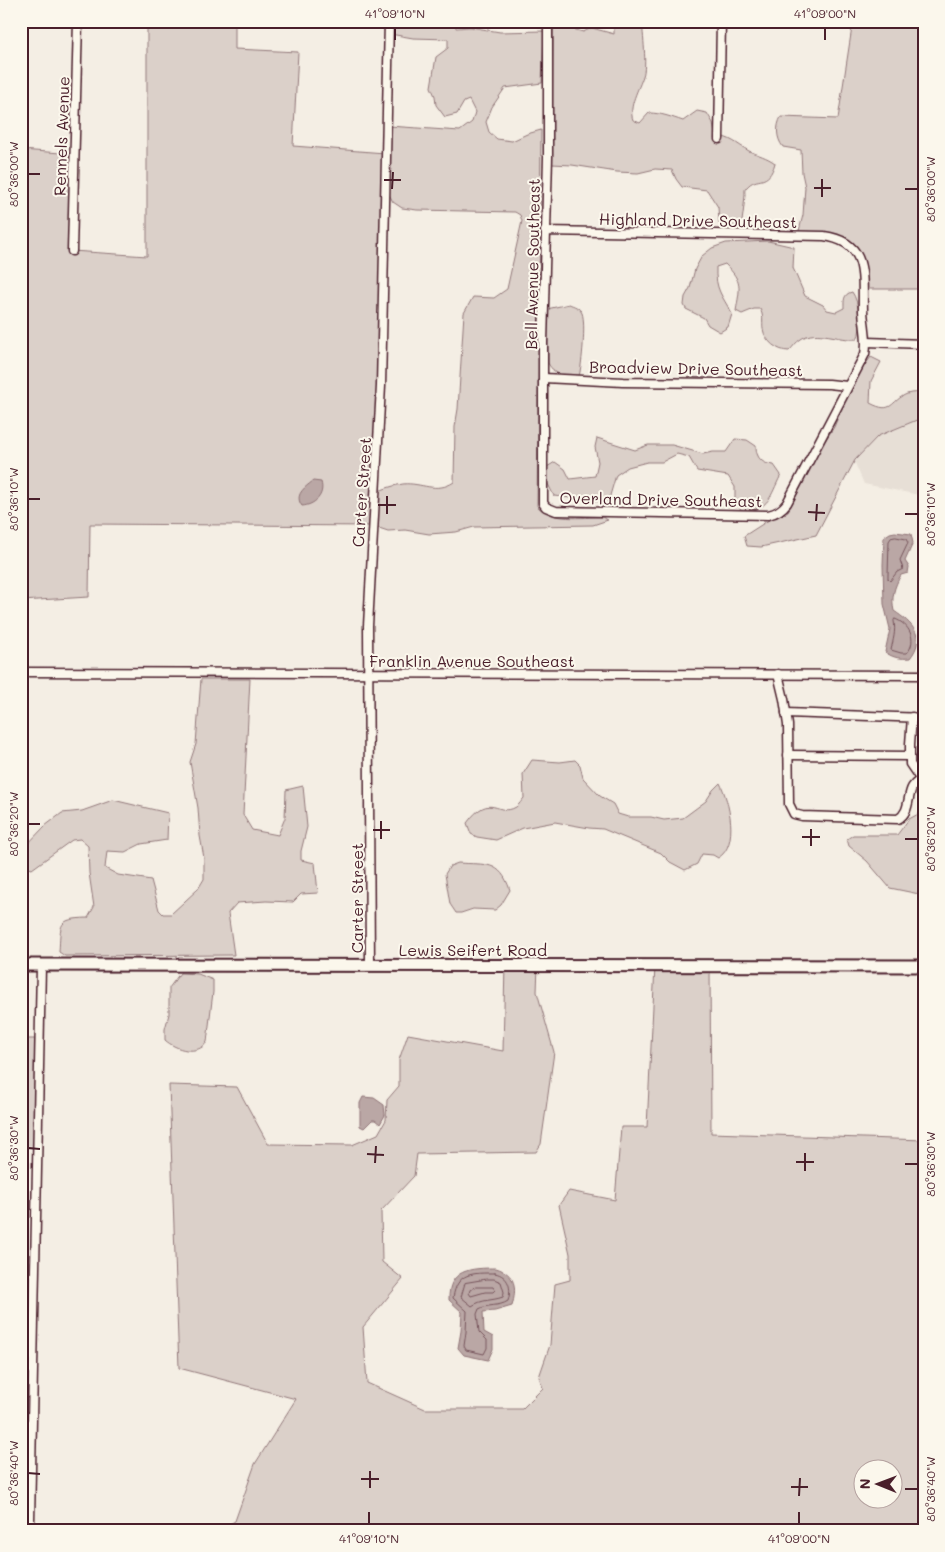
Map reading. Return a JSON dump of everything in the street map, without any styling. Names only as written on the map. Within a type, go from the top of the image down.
[{"type":"street","name":"Rennels Avenue","points":[[72,251],[78,21]]},
{"type":"street","name":"Carter Street","points":[[370,965],[370,575],[381,386],[389,21]]},
{"type":"street","name":"Bell Avenue Southeast","points":[[546,507],[542,498],[548,21]]},
{"type":"street","points":[[719,139],[721,21]]},
{"type":"street","name":"Highland Drive Southeast","points":[[545,231],[824,236],[834,238],[849,244],[858,256],[861,264],[863,321],[867,342]]},
{"type":"street","points":[[847,386],[865,354],[867,342],[924,344]]},
{"type":"street","name":"Broadview Drive Southeast","points":[[544,378],[623,382],[829,384],[847,386]]},
{"type":"street","name":"Overland Drive Southeast","points":[[546,507],[556,511],[768,515],[776,513],[787,503],[847,386]]},
{"type":"street","name":"Franklin Avenue Southeast","points":[[21,672],[924,675]]},
{"type":"street","points":[[778,674],[786,713],[789,804],[794,814],[802,816],[898,819],[906,813],[911,789],[915,783],[922,780],[910,764],[912,717]]},
{"type":"street","points":[[786,713],[924,718]]},
{"type":"street","points":[[788,755],[910,756]]},
{"type":"street","name":"Lewis Seifert Road","points":[[21,965],[924,966]]},
{"type":"street","points":[[30,1521],[41,966]]},
{"type":"shaded area","points":[[391,21],[455,21],[456,28],[470,27],[500,32],[544,31],[542,83],[505,88],[492,107],[486,122],[489,132],[497,139],[512,141],[541,130],[537,506],[543,511],[559,517],[602,517],[608,520],[593,525],[474,527],[456,532],[429,534],[405,530],[388,531],[373,526],[90,524],[89,597],[21,601],[21,150],[74,154],[72,251],[147,256],[147,23],[235,24],[235,49],[298,52],[293,146],[385,153],[376,492],[403,484],[441,487],[454,482],[455,427],[458,409],[464,313],[473,297],[494,298],[507,289],[522,221],[520,215],[515,212],[417,210],[402,208],[393,202],[388,192],[389,126],[460,131],[472,122],[475,112],[469,100],[464,102],[457,114],[445,117],[436,105],[431,87],[436,57],[448,48],[448,39],[413,38],[390,34]]},
{"type":"shaded area","points":[[614,21],[642,21],[645,65],[633,103],[633,120],[640,123],[649,113],[662,114],[683,121],[697,111],[707,113],[713,123],[715,135],[730,139],[749,151],[775,163],[769,176],[751,184],[745,189],[741,227],[729,228],[719,223],[718,207],[707,190],[682,187],[672,170],[655,169],[638,173],[617,172],[552,164],[553,23],[561,22],[566,27],[583,32],[592,28],[614,34]]},
{"type":"shaded area","points":[[853,21],[924,21],[924,289],[862,289],[862,275],[849,244],[798,235],[803,215],[805,187],[801,150],[783,147],[778,136],[778,124],[781,117],[838,119]]},
{"type":"shaded area","points":[[768,241],[794,247],[793,268],[805,296],[823,305],[827,310],[836,312],[844,308],[846,296],[852,292],[857,302],[859,316],[860,329],[857,339],[814,335],[801,339],[789,351],[776,347],[766,338],[760,309],[754,309],[742,314],[736,311],[739,285],[731,270],[725,264],[716,267],[716,275],[720,292],[732,314],[728,327],[720,332],[708,325],[704,318],[686,309],[684,305],[685,297],[702,256],[712,248],[726,243]]},
{"type":"shaded area","points":[[569,304],[579,309],[583,318],[583,344],[579,377],[561,375],[554,371],[548,363],[547,309]]},
{"type":"shaded area","points":[[871,357],[881,362],[871,381],[870,403],[883,408],[891,406],[907,394],[924,392],[924,417],[878,436],[855,460],[816,535],[761,547],[747,546],[744,536],[772,518],[787,513],[815,456],[834,427],[861,370]]},
{"type":"shaded area","points":[[924,417],[924,496],[864,484],[854,461],[878,436]]},
{"type":"shaded area","points":[[597,438],[635,450],[648,445],[672,445],[703,454],[726,452],[735,439],[747,440],[756,446],[760,460],[774,465],[781,475],[771,496],[764,504],[752,511],[743,513],[735,500],[735,487],[728,476],[697,471],[689,457],[677,454],[662,462],[647,462],[628,467],[616,475],[609,499],[605,502],[554,496],[547,482],[547,467],[555,462],[565,469],[570,479],[595,476],[598,462],[595,447]]},
{"type":"shaded area","points":[[201,679],[250,679],[243,815],[252,830],[278,835],[285,818],[286,790],[303,786],[307,827],[301,851],[301,860],[315,863],[318,893],[301,894],[293,902],[237,903],[228,913],[234,955],[65,956],[59,952],[63,924],[71,920],[88,918],[94,907],[89,873],[88,846],[80,839],[72,840],[32,869],[21,865],[21,851],[45,826],[62,813],[82,811],[113,800],[168,813],[167,840],[141,844],[125,852],[107,851],[105,868],[118,875],[151,880],[159,910],[163,914],[171,914],[198,889],[204,879],[204,858],[190,762],[196,744]]},
{"type":"shaded area","points":[[532,760],[560,762],[575,760],[580,765],[583,778],[600,796],[613,804],[618,814],[628,817],[651,817],[664,820],[683,818],[706,801],[720,783],[727,800],[731,822],[729,843],[725,852],[718,858],[713,855],[702,854],[697,864],[685,870],[670,862],[661,853],[603,829],[555,822],[523,828],[496,840],[477,837],[471,834],[467,823],[482,808],[488,806],[510,809],[516,807],[524,798],[523,774]]},
{"type":"shaded area","points":[[924,811],[924,895],[890,888],[867,861],[849,846],[847,839],[853,835],[897,835],[909,819]]},
{"type":"shaded area","points":[[458,863],[491,866],[502,873],[510,890],[501,905],[495,910],[473,909],[456,913],[450,904],[445,874],[450,866]]},
{"type":"shaded area","points":[[505,965],[538,965],[537,992],[554,1052],[541,1144],[536,1152],[417,1154],[414,1176],[381,1211],[382,1262],[403,1279],[363,1327],[367,1383],[425,1409],[522,1409],[543,1388],[539,1377],[550,1345],[555,1284],[570,1280],[570,1254],[559,1205],[569,1191],[615,1200],[621,1127],[647,1127],[655,966],[710,966],[711,1133],[924,1140],[924,1531],[217,1531],[235,1521],[255,1464],[296,1399],[179,1368],[169,1085],[237,1087],[268,1144],[352,1145],[378,1134],[386,1120],[387,1100],[399,1086],[399,1060],[408,1034],[503,1051]]},
{"type":"shaded area","points":[[180,973],[198,974],[213,980],[207,1042],[198,1049],[181,1049],[165,1040],[165,1029],[169,1014],[169,988]]},
{"type":"shaded area","points":[[21,1039],[39,1039],[37,1148],[21,1147]]},
{"type":"water","points":[[313,481],[321,482],[322,491],[311,504],[302,506],[299,498],[301,492]]},
{"type":"water","points":[[895,532],[911,534],[913,543],[905,561],[909,567],[908,573],[901,575],[895,588],[893,602],[894,611],[906,620],[915,631],[917,637],[915,650],[910,658],[897,658],[885,652],[890,629],[884,604],[884,537]]},
{"type":"water","points":[[363,1097],[374,1098],[384,1105],[385,1115],[380,1124],[372,1120],[364,1128],[360,1126],[360,1103]]},
{"type":"water","points":[[496,1268],[508,1274],[513,1282],[512,1306],[483,1312],[484,1332],[493,1337],[493,1349],[488,1360],[464,1355],[458,1348],[462,1312],[449,1300],[452,1282],[463,1272]]}]
